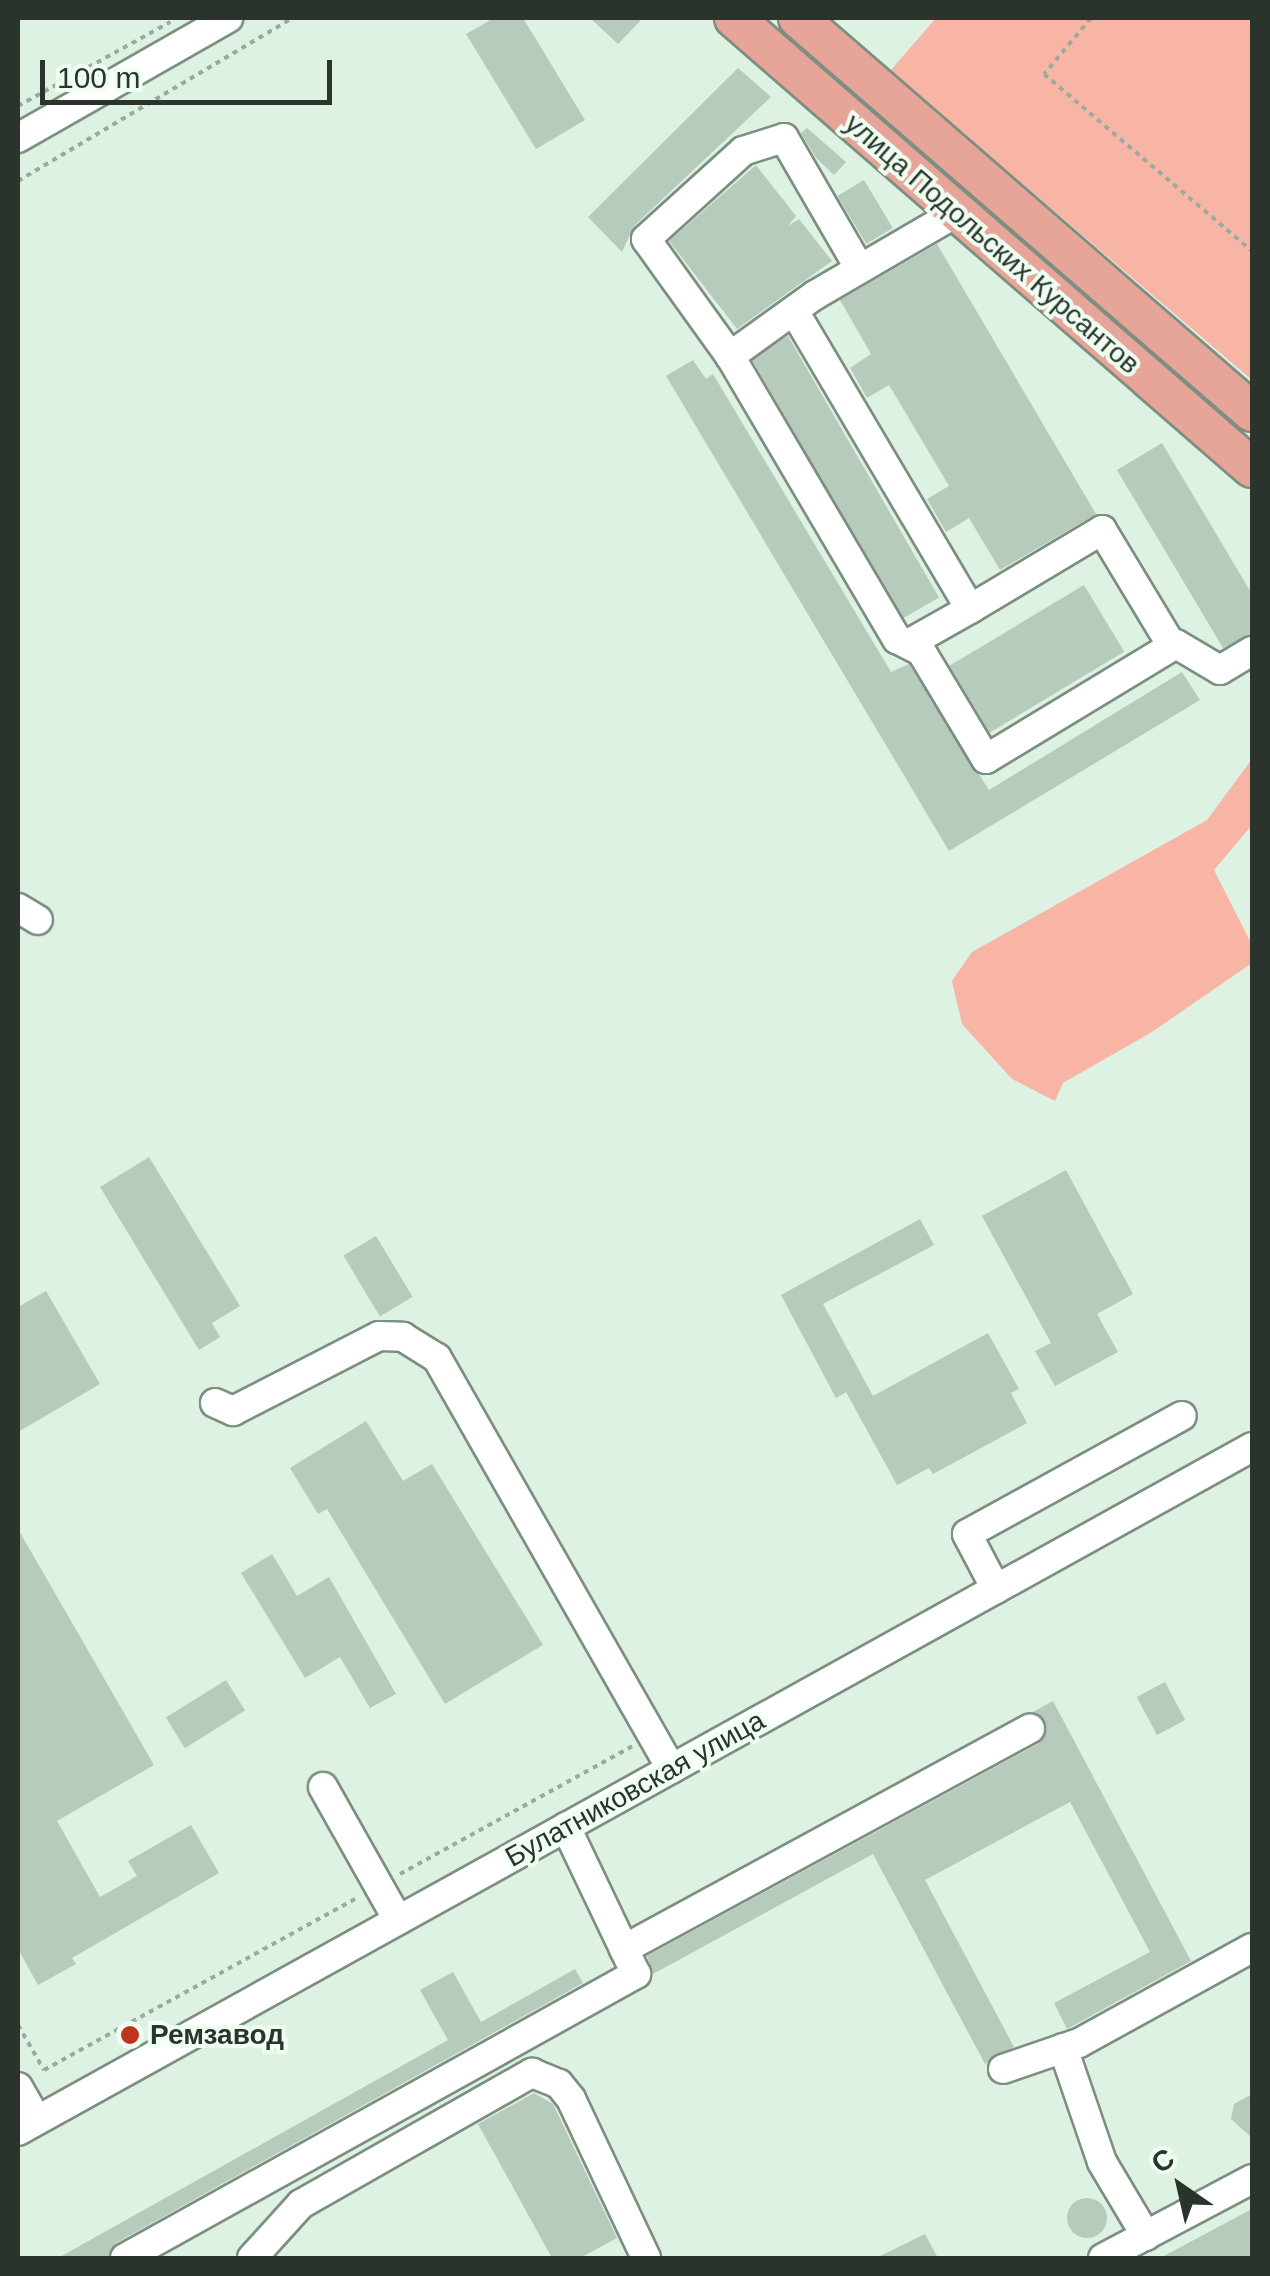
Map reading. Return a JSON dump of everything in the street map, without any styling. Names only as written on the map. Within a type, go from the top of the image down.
[{"type":"main road","name":"улица Подольских Курсантов","points":[[734,18],[1252,468]]},
{"type":"main road","name":"улица Подольских Курсантов","points":[[798,18],[1252,412]]},
{"type":"street","points":[[18,138],[228,18]]},
{"type":"street","points":[[860,269],[784,138],[744,151],[646,239],[730,356],[897,639],[921,651],[986,759],[1172,646]]},
{"type":"street","points":[[730,356],[794,310],[956,213]]},
{"type":"street","points":[[794,310],[970,608]]},
{"type":"street","points":[[908,644],[1102,530],[1172,646],[1220,670],[1252,651]]},
{"type":"street","points":[[215,1402],[233,1411],[379,1336],[404,1338],[437,1358],[671,1769]]},
{"type":"street","points":[[996,1589],[967,1534],[1182,1416]]},
{"type":"street","name":"Булатниковская улица","points":[[27,2126],[1252,1447]]},
{"type":"street","points":[[624,1948],[1030,1728]]},
{"type":"street","points":[[324,1787],[398,1920]]},
{"type":"street","points":[[126,2258],[636,1974],[566,1827]]},
{"type":"street","points":[[1003,2069],[1062,2048],[1252,1948]]},
{"type":"street","points":[[1062,2048],[1102,2162],[1146,2236]]},
{"type":"street","points":[[258,2257],[301,2204],[532,2074],[559,2084],[571,2099],[646,2258]]},
{"type":"street","points":[[18,2087],[27,2126]]},
{"type":"street","points":[[1103,2258],[1252,2179]]},
{"type":"path","points":[[18,106],[178,18]]},
{"type":"path","points":[[18,181],[293,18]]},
{"type":"path","points":[[1091,18],[1044,74],[1252,251]]},
{"type":"path","points":[[18,2024],[44,2070],[654,1735]]},
{"type":"shaded area","points":[[936,18],[1252,18],[1252,380],[890,71]]},
{"type":"shaded area","points":[[1252,759],[1252,825],[1214,870],[1252,945],[1252,963],[1152,1032],[1063,1083],[1055,1101],[1012,1079],[962,1024],[952,981],[972,952],[1207,820]]},
{"type":"building","points":[[494,18],[523,18],[585,120],[536,149],[466,34]]},
{"type":"building","points":[[590,18],[643,18],[618,44]]},
{"type":"building","points":[[738,68],[771,97],[634,226],[622,252],[588,217]]},
{"type":"building","points":[[807,128],[846,162],[834,175],[816,158],[801,133]]},
{"type":"building","points":[[756,165],[796,216],[788,226],[799,219],[832,261],[737,329],[669,241]]},
{"type":"building","points":[[864,180],[893,228],[866,244],[837,196]]},
{"type":"building","points":[[937,244],[1096,514],[1000,570],[969,518],[946,532],[927,499],[949,486],[889,385],[867,398],[850,368],[871,354],[840,300]]},
{"type":"building","points":[[788,336],[939,598],[902,619],[751,358]]},
{"type":"building","points":[[693,360],[706,379],[713,374],[891,672],[909,664],[989,790],[1182,672],[1200,700],[949,851],[666,376]]},
{"type":"building","points":[[1162,443],[1252,594],[1252,634],[1223,648],[1117,470]]},
{"type":"building","points":[[1084,585],[1124,652],[990,733],[949,666]]},
{"type":"building","points":[[149,1157],[240,1306],[212,1323],[220,1337],[199,1350],[100,1187]]},
{"type":"building","points":[[1066,1170],[1133,1294],[1097,1314],[1118,1352],[1055,1386],[1035,1351],[1051,1343],[982,1216]]},
{"type":"building","points":[[920,1219],[934,1245],[823,1304],[873,1396],[988,1333],[1019,1389],[1011,1393],[1027,1423],[933,1474],[929,1468],[897,1485],[846,1392],[836,1398],[781,1295]]},
{"type":"building","points":[[376,1236],[413,1297],[380,1316],[343,1256]]},
{"type":"building","points":[[46,1291],[100,1384],[18,1432],[18,1307]]},
{"type":"building","points":[[366,1421],[403,1481],[432,1464],[543,1645],[445,1704],[327,1509],[318,1514],[290,1468]]},
{"type":"building","points":[[18,1529],[154,1765],[57,1821],[100,1897],[137,1876],[128,1861],[191,1825],[219,1873],[72,1958],[76,1964],[38,1985],[18,1949]]},
{"type":"building","points":[[272,1554],[297,1596],[329,1577],[396,1694],[370,1708],[340,1657],[305,1678],[241,1573]]},
{"type":"building","points":[[226,1680],[245,1711],[185,1748],[166,1718]]},
{"type":"building","points":[[1165,1682],[1185,1720],[1157,1735],[1137,1697]]},
{"type":"building","points":[[1053,1701],[1191,1961],[1067,2029],[1054,2003],[1150,1952],[1070,1802],[925,1880],[1014,2047],[985,2064],[873,1854],[653,1974],[647,1956],[1038,1744],[1047,1728],[1033,1712]]},
{"type":"building","points":[[575,1969],[583,1983],[116,2243],[108,2258],[58,2258],[448,2040],[420,1990],[453,1972],[481,2022]]},
{"type":"building","points":[[534,2093],[553,2104],[617,2238],[580,2258],[552,2258],[478,2124]]},
{"type":"building","points":[[1252,2094],[1252,2138],[1231,2119],[1234,2104]]},
{"type":"building","points":[[1087,2198],[1101,2204],[1107,2218],[1101,2232],[1087,2238],[1073,2232],[1067,2218],[1073,2204]]},
{"type":"building","points":[[1252,2209],[1252,2258],[1160,2258]]},
{"type":"building","points":[[925,2234],[938,2258],[876,2258]]},
{"type":"place","name":"Ремзавод","points":[[130,2035]]}]
